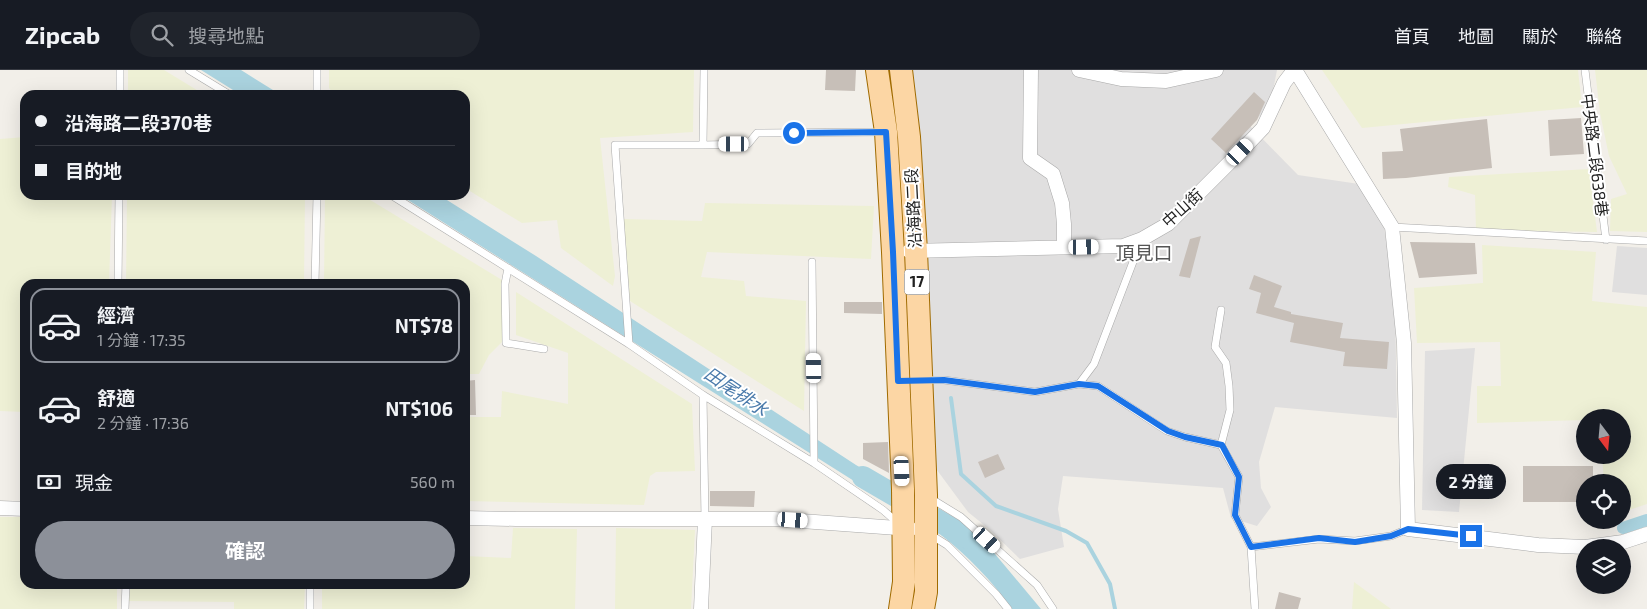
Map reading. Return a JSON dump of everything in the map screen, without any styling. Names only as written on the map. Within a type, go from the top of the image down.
[{"type":"main road","name":"沿海路二段","points":[[877,70],[886,132],[893,252],[909,380],[915,492]]},
{"type":"main road","name":"沿海路二段","points":[[901,70],[909,136],[916,250],[909,380]]},
{"type":"main road","name":"17","points":[[900,609],[904,582],[904,528],[915,492]]},
{"type":"main road","name":"17","points":[[915,492],[926,533],[926,592],[923,609]]},
{"type":"street","points":[[1031,70],[1030,158],[1053,174],[1062,203],[1064,247]]},
{"type":"street","points":[[1079,70],[1121,79],[1166,81],[1216,70]]},
{"type":"street","name":"中山街","points":[[893,252],[1123,246],[1142,239],[1168,224],[1263,128],[1284,83],[1295,70]]},
{"type":"street","points":[[1295,70],[1392,227],[1404,343],[1408,529],[1538,545],[1585,547],[1623,542],[1647,534]]},
{"type":"street","points":[[0,508],[20,509]]},
{"type":"street","points":[[470,518],[774,519],[904,528],[926,533]]},
{"type":"street","points":[[701,609],[705,519]]},
{"type":"lane","points":[[120,70],[120,90]]},
{"type":"lane","points":[[189,70],[222,90]]},
{"type":"lane","points":[[317,90],[318,70]]},
{"type":"lane","points":[[704,70],[704,145]]},
{"type":"lane","name":"中央路二段638巷","points":[[1584,70],[1606,240]]},
{"type":"lane","points":[[628,344],[615,145],[748,144],[757,133],[886,132]]},
{"type":"lane","points":[[118,279],[119,200]]},
{"type":"lane","points":[[315,279],[317,200]]},
{"type":"lane","points":[[399,200],[628,344],[703,396],[814,463],[883,510],[904,528]]},
{"type":"lane","points":[[1392,227],[1647,242]]},
{"type":"lane","points":[[1079,384],[1094,364],[1142,239]]},
{"type":"lane","points":[[812,262],[814,463]]},
{"type":"lane","points":[[508,268],[505,284],[506,343],[544,349]]},
{"type":"lane","points":[[1221,310],[1215,347],[1226,363],[1230,410],[1222,445],[1239,477],[1235,515],[1251,547],[1255,609]]},
{"type":"lane","points":[[909,380],[944,380],[1035,392],[1079,384],[1098,386],[1168,431],[1185,437],[1222,445]]},
{"type":"lane","points":[[703,396],[705,519]]},
{"type":"lane","points":[[915,492],[961,517],[1037,586],[1053,609]]},
{"type":"lane","points":[[1251,547],[1319,538],[1355,542],[1391,536],[1408,529]]},
{"type":"lane","points":[[926,533],[948,545],[996,594],[1008,609]]},
{"type":"lane","points":[[126,589],[126,609]]},
{"type":"lane","points":[[310,589],[310,609]]},
{"type":"shaded area","points":[[908,70],[1277,70],[1270,106],[1250,126],[1298,175],[1359,184],[1384,226],[1395,302],[1397,418],[1275,407],[1259,462],[1261,488],[1271,507],[1257,526],[1231,518],[1223,488],[1063,476],[1058,509],[1064,547],[1020,559],[968,512],[934,466]]},
{"type":"shaded area","points":[[1617,246],[1647,248],[1647,295],[1612,292]]},
{"type":"shaded area","points":[[1475,348],[1459,512],[1422,510],[1425,351]]},
{"type":"green space","points":[[128,70],[164,70],[197,90],[128,90]]},
{"type":"green space","points":[[329,70],[694,70],[693,132],[600,138],[615,276],[613,286],[561,248],[557,220],[522,223],[470,191],[470,90],[331,90],[329,88]]},
{"type":"green space","points":[[1322,70],[1578,70],[1582,107],[1362,128]]},
{"type":"green space","points":[[1595,70],[1647,70],[1647,232],[1610,231],[1611,199],[1627,194],[1609,156],[1600,113]]},
{"type":"green space","points":[[20,137],[20,200],[112,200],[109,279],[20,279],[20,412],[0,411],[0,139]]},
{"type":"green space","points":[[1589,169],[1597,232],[1476,230],[1475,195],[1448,187],[1449,177]]},
{"type":"green space","points":[[127,200],[305,200],[304,279],[126,279]]},
{"type":"green space","points":[[325,200],[370,200],[502,280],[502,342],[489,355],[479,374],[470,374],[470,279],[324,279]]},
{"type":"green space","points":[[705,203],[874,206],[871,259],[707,252],[701,277],[744,281],[746,296],[806,301],[804,411],[630,301],[623,219],[702,221]]},
{"type":"green space","points":[[1482,245],[1596,252],[1592,301],[1647,307],[1647,504],[1631,509],[1631,474],[1603,474],[1603,464],[1631,464],[1631,409],[1576,409],[1576,420],[1477,423],[1477,386],[1501,386],[1500,342],[1417,343],[1414,288],[1483,283]]},
{"type":"green space","points":[[516,292],[692,404],[695,471],[656,472],[650,476],[644,505],[470,501],[470,417],[501,417],[502,391],[568,404],[568,353],[516,335]]},
{"type":"green space","points":[[0,517],[20,517],[20,589],[117,589],[117,609],[0,609]]},
{"type":"green space","points":[[513,528],[577,529],[575,609],[322,609],[322,589],[470,589],[470,556],[511,558]]},
{"type":"green space","points":[[616,528],[695,530],[691,609],[615,609]]},
{"type":"green space","points":[[1354,582],[1391,609],[1352,609]]},
{"type":"green space","points":[[130,589],[305,589],[304,609],[234,609],[234,602],[129,601]]},
{"type":"water","points":[[201,70],[241,70],[273,90],[233,90]]},
{"type":"water","points":[[408,200],[447,200],[536,256],[856,465],[889,484],[889,503]]},
{"type":"water","points":[[941,513],[965,525],[985,542],[1041,609],[1012,609],[979,569],[941,535]]},
{"type":"building","points":[[826,70],[856,70],[855,91],[825,90]]},
{"type":"building","points":[[1254,92],[1265,102],[1257,120],[1226,153],[1211,139]]},
{"type":"building","points":[[1581,118],[1584,154],[1550,156],[1548,120]]},
{"type":"building","points":[[1487,119],[1492,168],[1383,179],[1382,152],[1403,151],[1400,129]]},
{"type":"building","points":[[1201,236],[1190,278],[1179,276],[1190,239]]},
{"type":"building","points":[[1410,242],[1475,243],[1477,274],[1419,278]]},
{"type":"building","points":[[1254,275],[1282,286],[1274,307],[1291,312],[1291,314],[1343,323],[1340,338],[1389,342],[1387,369],[1343,366],[1345,352],[1290,342],[1294,323],[1256,313],[1261,293],[1249,289]]},
{"type":"building","points":[[844,302],[882,302],[882,314],[844,313]]},
{"type":"building","points":[[470,380],[475,380],[476,415],[470,415]]},
{"type":"building","points":[[888,442],[889,473],[863,459],[863,443]]},
{"type":"building","points":[[998,454],[1005,469],[985,478],[978,462]]},
{"type":"building","points":[[1523,466],[1593,466],[1593,474],[1576,474],[1576,502],[1523,502]]},
{"type":"building","points":[[710,491],[755,491],[754,507],[710,506]]},
{"type":"building","points":[[1279,592],[1301,598],[1298,609],[1275,609]]},
{"type":"waterway","points":[[951,398],[961,474],[996,506],[1066,531],[1087,543],[1110,584],[1115,609]]},
{"type":"waterway","name":"田尾排水","points":[[863,477],[968,538]]},
{"type":"waterway","points":[[1631,525],[1647,520]]},
{"type":"district","name":"頂見口","points":[[1144,253]]},
{"type":"route","points":[[794,133],[886,132],[898,381],[944,380],[1035,392],[1079,384],[1098,386],[1168,431],[1185,437],[1222,445],[1239,477],[1235,515],[1251,547],[1319,538],[1355,542],[1391,536],[1408,529],[1471,536]]}]
